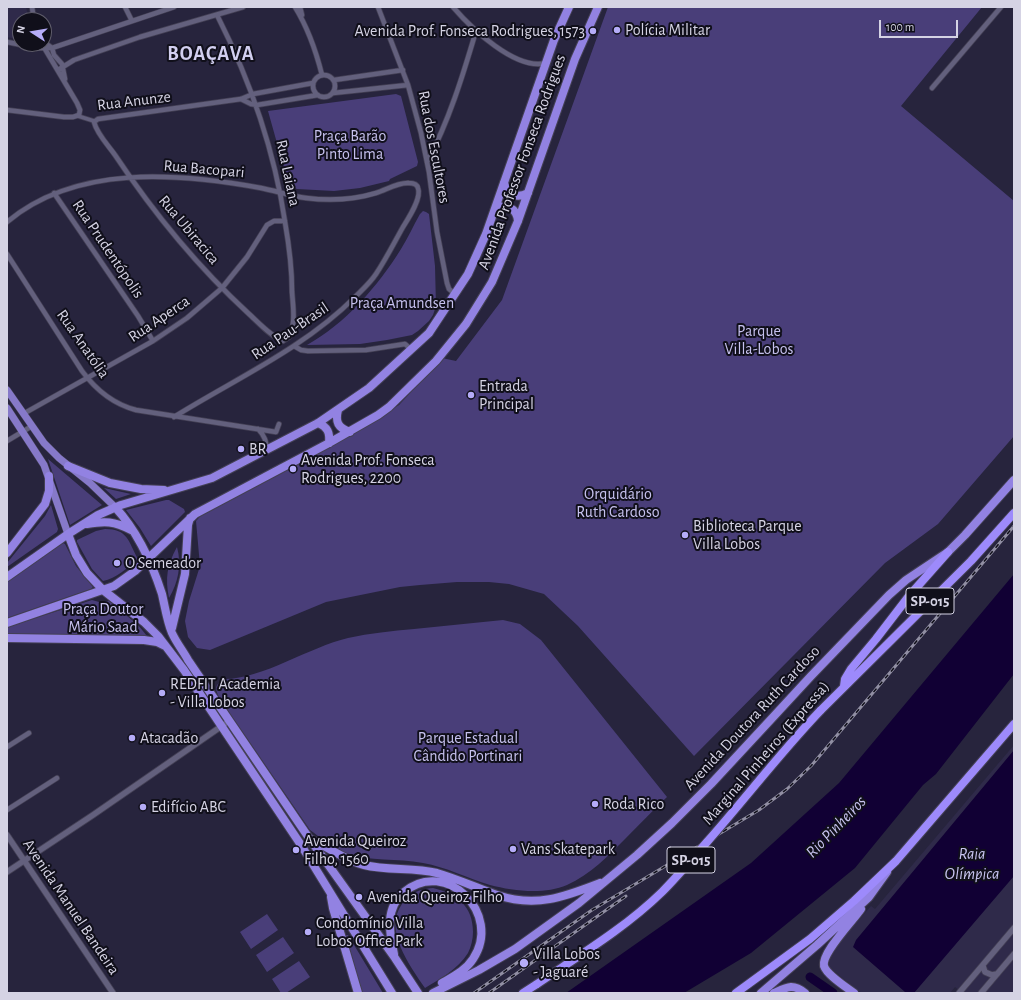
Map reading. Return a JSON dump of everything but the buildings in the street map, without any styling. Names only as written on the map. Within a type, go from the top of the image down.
[{"type":"highway","name":"Avenida Professor Fonseca Rodrigues","points":[[7,622],[114,586],[148,560],[190,518],[201,510],[350,432],[389,408],[416,382],[444,352],[466,324],[492,282],[518,221],[570,73],[598,7]]},
{"type":"highway","name":"Avenida Professor Fonseca Rodrigues","points":[[7,577],[68,534],[115,507],[212,478],[318,423],[368,388],[412,350],[429,333],[468,274],[486,234],[554,40],[568,8]]},
{"type":"highway","points":[[504,184],[508,192],[511,194],[520,196],[528,193]]},
{"type":"highway","points":[[495,209],[503,206],[512,208],[517,213],[518,221]]},
{"type":"highway","points":[[338,410],[337,418],[339,426],[350,432]]},
{"type":"highway","points":[[318,423],[326,426],[329,431],[329,443]]},
{"type":"highway","points":[[68,466],[110,483],[141,489],[171,490]]},
{"type":"highway","points":[[7,553],[45,504],[49,491],[49,476]]},
{"type":"highway","name":"Avenida Doutora Ruth Cardoso","points":[[432,993],[515,950],[606,882],[678,817],[889,595],[906,580],[948,552],[1014,480]]},
{"type":"highway","points":[[115,507],[125,518],[148,560],[161,592],[172,633],[188,660],[309,838],[395,958],[418,993]]},
{"type":"highway","name":"Marginal Pinheiros (Expressa)","points":[[523,993],[615,931],[661,892],[752,790],[795,737],[844,686],[971,561],[1014,513]]},
{"type":"highway","points":[[172,633],[174,616],[186,574],[190,518]]},
{"type":"highway","points":[[84,524],[109,522],[118,523],[132,530]]},
{"type":"highway","points":[[68,534],[81,564],[87,573],[103,590],[144,622],[166,646],[184,670],[303,848],[392,993]]},
{"type":"highway","points":[[844,686],[850,669],[876,639],[909,596],[948,552]]},
{"type":"highway","points":[[7,638],[144,640],[157,642],[166,646]]},
{"type":"highway","points":[[854,993],[836,980],[826,970],[824,961],[827,951],[855,918],[896,861],[1014,724]]},
{"type":"highway","points":[[309,838],[339,855],[357,863],[373,867],[435,873],[455,878],[498,895],[522,900],[541,901],[562,897],[606,882]]},
{"type":"highway","points":[[736,993],[822,929],[896,861]]},
{"type":"highway","points":[[395,958],[389,931],[389,921],[391,909],[400,895],[417,883],[434,881],[454,887],[468,896],[476,908],[481,922],[482,931],[478,949],[472,960],[463,970],[440,984],[432,993]]},
{"type":"highway","points":[[331,894],[333,908],[358,993]]},
{"type":"highway","points":[[761,993],[817,945],[869,897]]},
{"type":"highway","points":[[774,993],[790,987],[798,988],[805,993]]},
{"type":"main road","points":[[7,390],[44,444],[68,466],[90,483],[115,507]]},
{"type":"main road","points":[[7,408],[44,465],[68,534]]},
{"type":"street","points":[[125,7],[132,21]]},
{"type":"street","points":[[67,85],[62,64],[54,55],[52,48],[174,7]]},
{"type":"street","points":[[58,70],[74,60],[140,37],[243,7]]},
{"type":"street","points":[[295,7],[303,21],[318,59],[322,75]]},
{"type":"street","points":[[300,7],[303,21]]},
{"type":"street","name":"Rua dos Escultores","points":[[378,7],[403,70],[421,133],[447,283],[449,289],[455,294]]},
{"type":"street","points":[[453,7],[476,30],[504,53],[532,64],[546,63]]},
{"type":"street","points":[[932,88],[1001,7]]},
{"type":"street","name":"Rua Laiana","points":[[217,15],[257,105],[281,193],[292,281],[293,322],[291,334],[288,339],[283,341]]},
{"type":"street","points":[[427,162],[436,146],[447,117],[476,30]]},
{"type":"street","points":[[48,52],[79,106],[80,112],[78,116]]},
{"type":"street","points":[[253,94],[313,83],[318,76],[322,75],[331,77],[334,80],[403,70]]},
{"type":"street","points":[[333,93],[335,84],[334,80]]},
{"type":"street","points":[[313,83],[315,92],[318,95]]},
{"type":"street","points":[[257,105],[318,95],[326,97],[333,93],[408,85]]},
{"type":"street","name":"Rua Anunze","points":[[7,110],[64,117],[78,116],[94,121],[241,99],[253,94]]},
{"type":"street","name":"Rua Anunze","points":[[241,99],[257,105]]},
{"type":"street","name":"Rua Ubiracica","points":[[94,121],[95,126],[130,178],[172,233],[222,288],[258,322],[283,341]]},
{"type":"street","name":"Rua Bacopari","points":[[7,222],[33,204],[54,193],[80,184],[130,178],[198,179],[261,188],[311,199],[333,201],[349,200],[374,194],[406,183]]},
{"type":"street","name":"Rua Pau-Brasil","points":[[174,417],[294,346],[316,332],[339,313],[375,275],[411,215],[419,195],[419,189],[411,182],[406,183]]},
{"type":"street","name":"Rua Prudentópolis","points":[[54,193],[138,316],[153,341]]},
{"type":"street","name":"Rua Aperca","points":[[23,414],[153,341],[187,318],[222,288],[247,257],[269,222],[285,221]]},
{"type":"street","name":"Rua Anatólia","points":[[7,254],[87,378],[101,392],[118,405],[174,417],[276,432],[279,424]]},
{"type":"street","points":[[294,346],[301,350],[308,351],[351,350],[405,344],[412,350]]},
{"type":"street","points":[[7,441],[32,426]]},
{"type":"street","points":[[258,429],[264,435],[267,450]]},
{"type":"street","points":[[7,872],[93,815],[229,721]]},
{"type":"street","points":[[7,747],[30,733]]},
{"type":"street","points":[[7,810],[57,778]]},
{"type":"street","name":"Avenida Manuel Bandeira","points":[[7,835],[113,993]]},
{"type":"street","points":[[959,993],[1014,928]]},
{"type":"street","points":[[981,993],[1014,954]]},
{"type":"street","points":[[983,966],[985,972],[992,975],[997,974]]},
{"type":"shaded area","points":[[7,7],[26,7],[27,12],[12,12],[12,38],[7,37]]},
{"type":"shaded area","name":"Raia Olímpica","points":[[1014,745],[1014,993],[962,993],[955,987],[950,993],[863,993],[858,991],[829,967],[828,955],[871,906],[875,909]]},
{"type":"green space","name":"Parque Villa-Lobos","points":[[608,7],[982,7],[901,106],[1014,201],[1014,436],[938,524],[885,563],[694,756],[578,626],[544,594],[509,584],[489,582],[457,582],[420,585],[400,587],[326,602],[210,650],[197,648],[188,637],[185,621],[189,601],[200,566],[196,521],[204,512],[345,437],[399,405],[442,358],[456,361],[502,300]]},
{"type":"green space","name":"Praça Barão Pinto Lima","points":[[396,94],[401,96],[418,162],[417,166],[390,179],[389,181],[360,188],[334,191],[297,189],[289,186],[268,111]]},
{"type":"green space","name":"Praça Amundsen","points":[[423,211],[429,214],[435,266],[436,306],[429,321],[412,335],[387,340],[360,344],[307,345],[334,326],[360,303],[392,263]]},
{"type":"green space","points":[[48,459],[102,505],[70,525]]},
{"type":"green space","points":[[104,488],[131,494],[116,499]]},
{"type":"green space","points":[[169,500],[184,509],[185,512],[151,546],[140,528],[126,510]]},
{"type":"green space","points":[[51,505],[58,529],[57,532],[7,567],[7,563],[45,516]]},
{"type":"green space","points":[[105,529],[118,531],[123,534],[138,559],[117,575],[103,581],[92,569],[77,540],[96,531]]},
{"type":"green space","points":[[63,543],[65,544],[76,566],[93,587],[91,589],[7,618],[7,581]]},
{"type":"green space","points":[[177,547],[179,560],[178,574],[175,586],[169,598],[167,578],[169,566]]},
{"type":"green space","name":"Praça Doutor Mário Saad","points":[[92,600],[99,602],[109,601],[138,625],[147,636],[7,634],[7,627]]},
{"type":"green space","name":"Parque Estadual Cândido Portinari","points":[[503,620],[520,624],[541,640],[667,797],[599,864],[584,876],[558,888],[539,891],[508,889],[490,885],[432,865],[354,856],[345,853],[327,843],[310,830],[220,699],[216,690],[218,684],[223,679],[238,678],[269,669],[317,648],[348,638],[389,631]]},
{"type":"green space","points":[[433,888],[449,894],[462,902],[470,915],[473,935],[470,948],[464,959],[448,973],[425,988],[406,959],[397,936],[395,925],[397,914],[402,904],[411,894],[424,889]]},
{"type":"green space","points":[[267,914],[278,930],[251,949],[240,932]]},
{"type":"green space","points":[[346,935],[348,935],[383,993],[362,993]]},
{"type":"green space","points":[[283,937],[294,953],[267,972],[256,955]]},
{"type":"green space","points":[[299,961],[310,977],[286,993],[281,993],[272,979]]},
{"type":"water","name":"Rio Pinheiros","points":[[1014,574],[1014,674],[936,774],[923,785],[855,868],[751,953],[684,993],[566,993],[751,863],[839,783]]},
{"type":"water","name":"Raia Olímpica","points":[[1014,750],[1014,876],[914,993],[905,992],[853,947],[856,940]]},
{"type":"waterway","points":[[810,977],[833,993]]},
{"type":"railway","points":[[474,993],[592,910],[759,810],[787,789],[811,766],[1014,526]]},
{"type":"railway","points":[[489,993],[626,896]]},
{"type":"place","name":"Polícia Militar","points":[[617,30]]},
{"type":"place","name":"Avenida Prof. Fonseca Rodrigues, 1573","points":[[593,31]]},
{"type":"place","name":"Entrada Principal","points":[[471,395]]},
{"type":"place","name":"BR","points":[[241,449]]},
{"type":"place","name":"Avenida Prof. Fonseca Rodrigues, 2200","points":[[293,469]]},
{"type":"place","name":"Biblioteca Parque Villa Lobos","points":[[685,535]]},
{"type":"place","name":"O Semeador","points":[[117,563]]},
{"type":"place","name":"REDFIT Academia - Villa Lobos","points":[[162,693]]},
{"type":"place","name":"Atacadão","points":[[132,738]]},
{"type":"place","name":"Roda Rico","points":[[595,804]]},
{"type":"place","name":"Edifício ABC","points":[[143,807]]},
{"type":"place","name":"Vans Skatepark","points":[[513,849]]},
{"type":"place","name":"Avenida Queiroz Filho, 1560","points":[[296,850]]},
{"type":"place","name":"Avenida Queiroz Filho","points":[[359,897]]},
{"type":"place","name":"Condomínio Villa Lobos Office Park","points":[[308,932]]},
{"type":"place","name":"Villa Lobos - Jaguaré","points":[[524,963]]},
{"type":"district","name":"BOAÇAVA","points":[[211,54]]},
{"type":"park label","name":"Orquidário Ruth Cardoso","points":[[618,503]]}]
